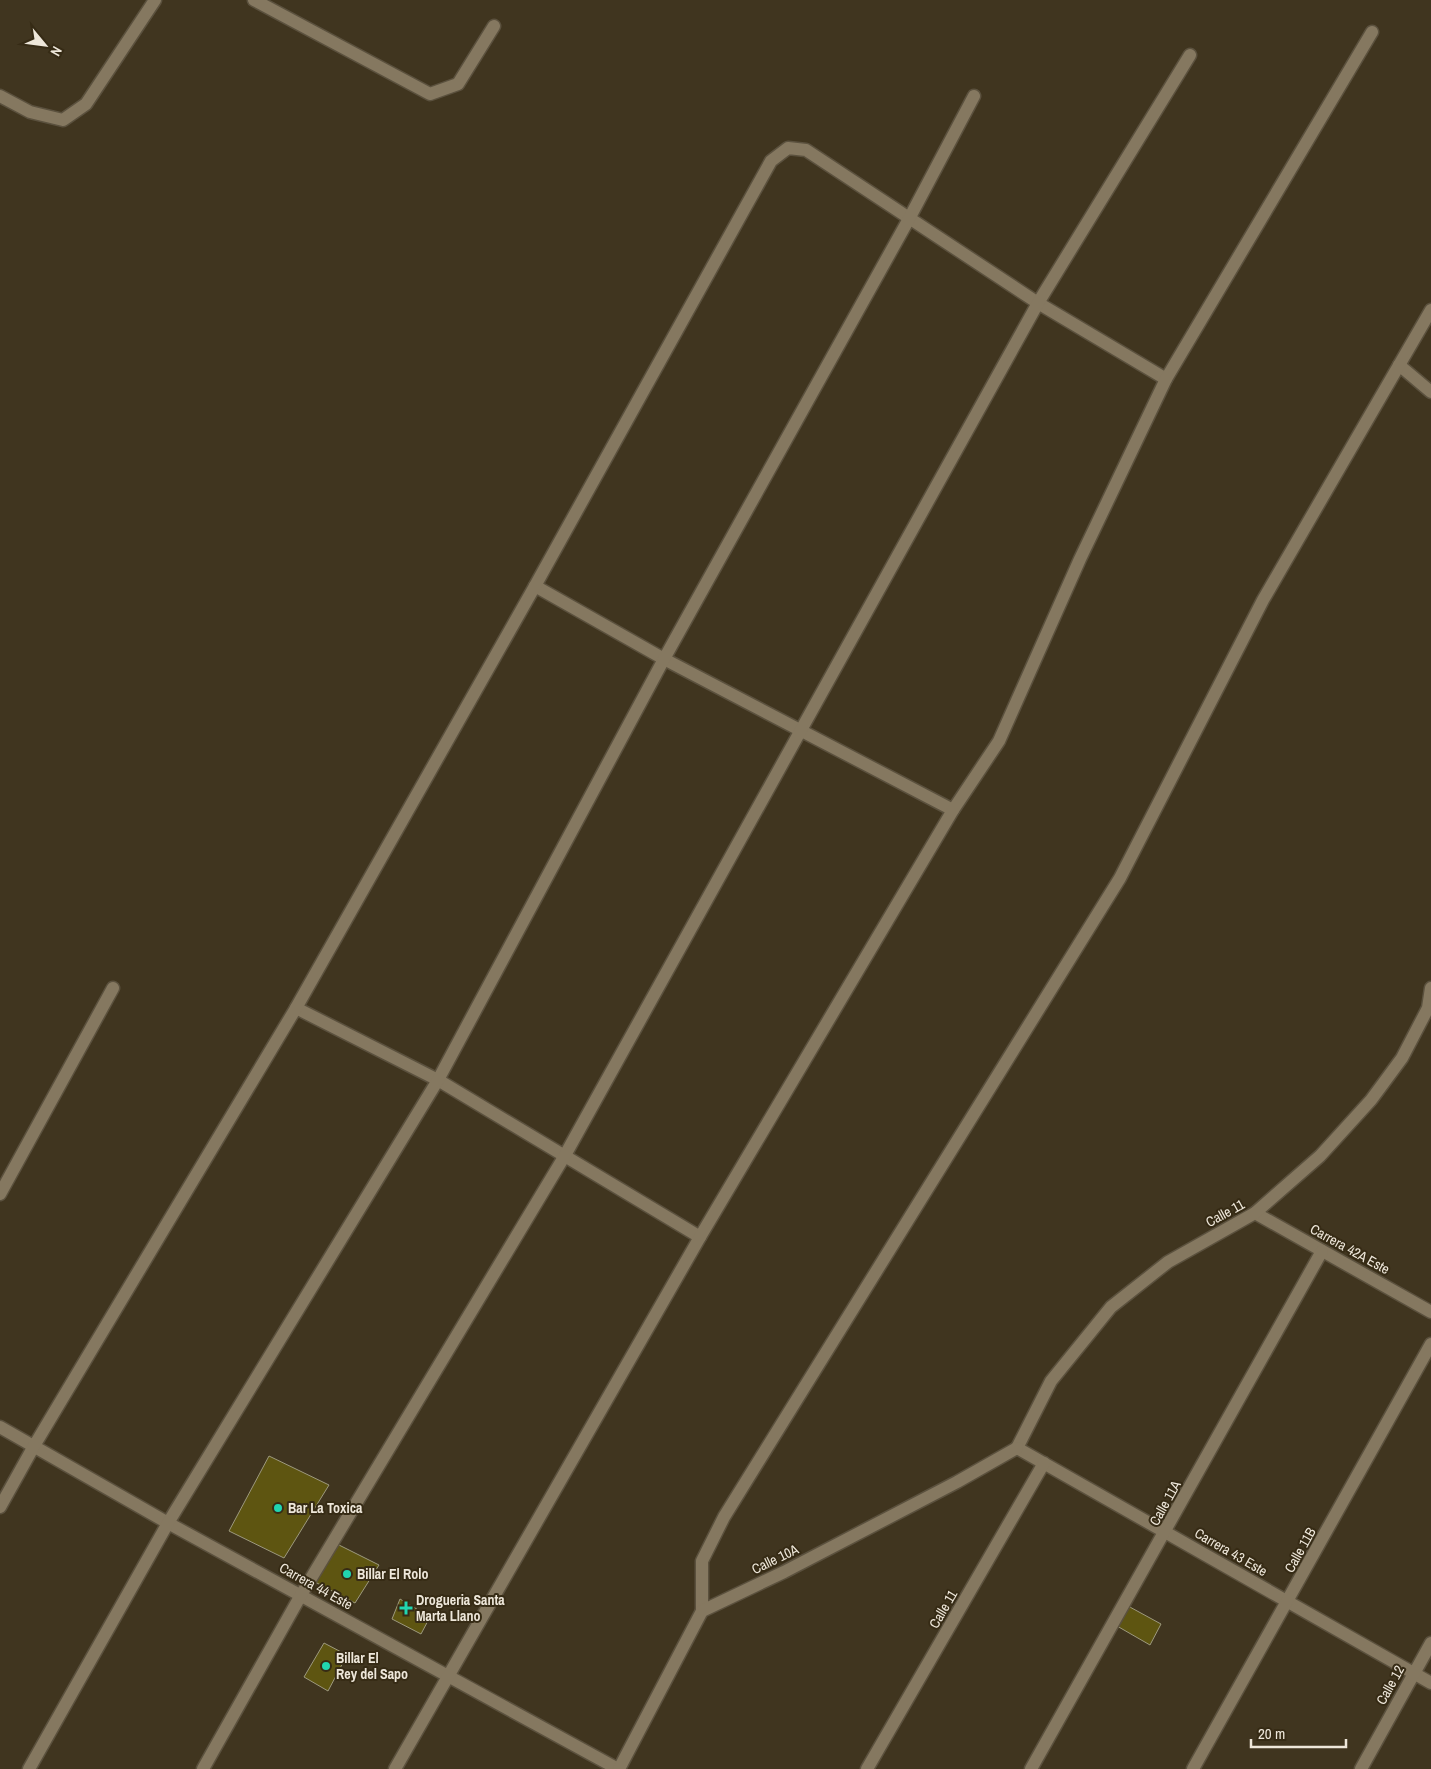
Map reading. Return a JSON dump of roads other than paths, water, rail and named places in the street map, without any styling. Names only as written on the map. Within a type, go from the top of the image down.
[{"type":"street","points":[[0,96],[30,112],[63,120],[86,104],[155,0]]},
{"type":"street","points":[[254,0],[430,94],[458,84],[494,26]]},
{"type":"street","points":[[394,1769],[700,1236],[953,810],[998,741],[1080,559],[1166,379],[1372,32]]},
{"type":"street","points":[[203,1769],[300,1595],[564,1157],[802,732],[1038,303],[1190,56]]},
{"type":"street","points":[[29,1769],[168,1523],[438,1080],[664,659],[910,218],[974,96]]},
{"type":"street","points":[[0,1507],[34,1446],[296,1008],[535,586],[770,161],[788,148],[806,150],[1038,303],[1166,379]]},
{"type":"street","points":[[619,1769],[702,1611],[702,1561],[724,1517],[1120,878],[1263,600],[1431,310]]},
{"type":"street","points":[[1399,365],[1431,392]]},
{"type":"street","points":[[535,586],[664,659],[953,810]]},
{"type":"street","points":[[0,1194],[114,988]]},
{"type":"street","name":"Calle 11","points":[[1016,1448],[1051,1380],[1111,1307],[1168,1262],[1255,1213],[1320,1156],[1371,1100],[1402,1058],[1428,1008],[1431,988]]},
{"type":"street","points":[[296,1008],[438,1080],[564,1157],[700,1236]]},
{"type":"street","name":"Carrera 42A Este","points":[[1255,1213],[1431,1312]]},
{"type":"street","name":"Calle 11A","points":[[1031,1769],[1166,1532],[1322,1251]]},
{"type":"street","name":"Calle 11B","points":[[1193,1769],[1288,1603],[1431,1344]]},
{"type":"street","name":"Carrera 44 Este","points":[[0,1427],[168,1523],[619,1769]]},
{"type":"street","name":"Calle 10A","points":[[702,1611],[784,1572],[957,1482],[1016,1448]]},
{"type":"street","name":"Carrera 43 Este","points":[[1016,1448],[1431,1682]]},
{"type":"street","name":"Calle 11","points":[[867,1769],[1044,1463]]},
{"type":"street","name":"Calle 12","points":[[1361,1769],[1431,1643]]},
{"type":"place","name":"Bar La Toxica","points":[[278,1508]]},
{"type":"place","name":"Billar El Rolo","points":[[347,1574]]},
{"type":"place","name":"Drogueria Santa Marta Llano","points":[[406,1608]]},
{"type":"place","name":"Billar El Rey del Sapo","points":[[326,1666]]}]
